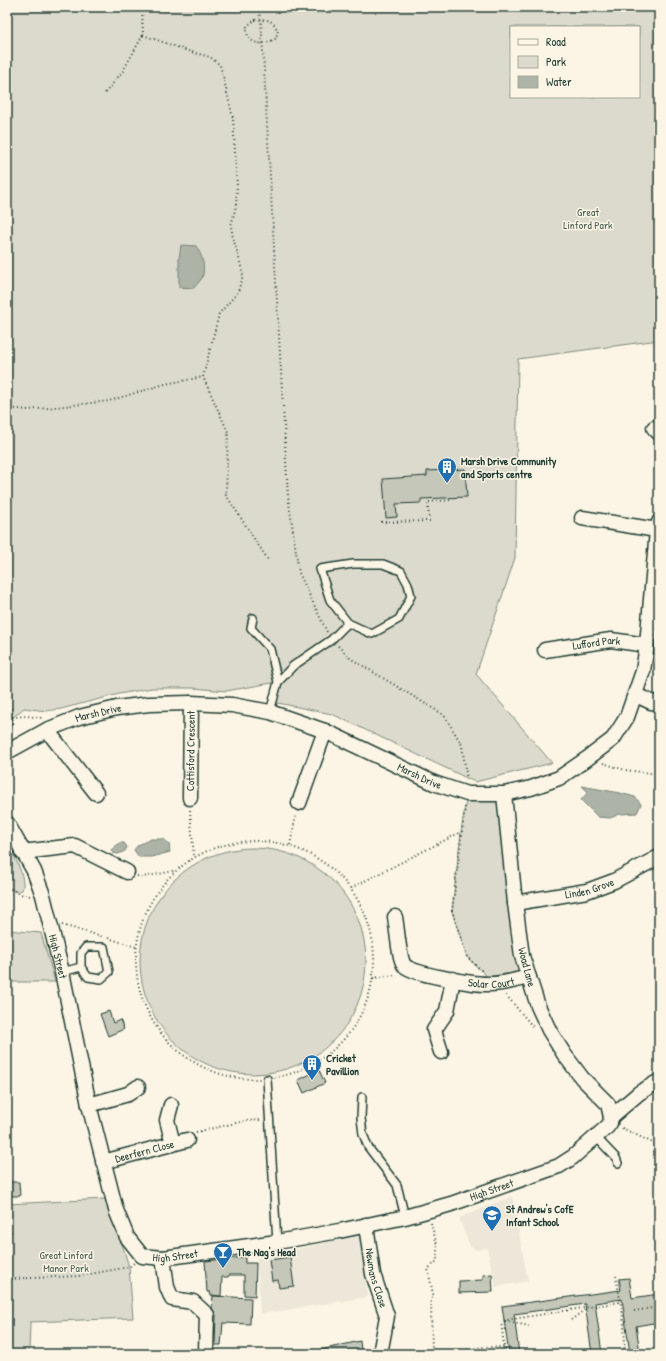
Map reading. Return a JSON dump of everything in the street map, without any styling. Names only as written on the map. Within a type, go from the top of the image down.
[{"type":"street","points":[[582,518],[658,526]]},
{"type":"street","name":"Marsh Drive","points":[[7,752],[51,728],[79,717],[117,708],[149,704],[191,703],[232,705],[270,712],[325,731],[434,783],[467,794],[504,794],[531,788],[558,778],[588,758],[613,739],[627,716],[636,695],[643,671],[647,645],[658,526]]},
{"type":"street","name":"Lufford Park","points":[[545,650],[611,640],[647,645]]},
{"type":"street","points":[[636,695],[651,702],[659,703]]},
{"type":"street","name":"Cottisford Crescent","points":[[190,798],[191,703]]},
{"type":"street","points":[[51,728],[96,793]]},
{"type":"street","points":[[299,803],[325,731]]},
{"type":"street","name":"Woad Lane","points":[[504,794],[522,956],[538,1006],[549,1030],[564,1054],[582,1078],[608,1104],[611,1117]]},
{"type":"street","name":"High Street","points":[[7,823],[34,872],[43,895],[62,972],[89,1105],[116,1210],[127,1238],[142,1256],[163,1258],[277,1242],[405,1217],[451,1204],[559,1166],[573,1157],[607,1128],[611,1117],[640,1093],[659,1081]]},
{"type":"street","points":[[22,852],[75,846],[127,872]]},
{"type":"street","name":"Linden Grove","points":[[515,902],[587,891],[614,881],[659,857]]},
{"type":"street","name":"Solar Court","points":[[395,917],[403,965],[410,970],[486,984],[495,984],[529,977]]},
{"type":"street","name":"Solar Court","points":[[441,1052],[434,1030],[447,1011],[453,979]]},
{"type":"street","points":[[89,1105],[128,1094],[138,1087]]},
{"type":"street","points":[[171,1105],[167,1120],[173,1144]]},
{"type":"street","name":"Deerfern Close","points":[[103,1162],[187,1140]]},
{"type":"street","name":"Newmans Close","points":[[366,1225],[373,1274],[387,1316],[380,1354]]},
{"type":"street","points":[[163,1258],[167,1287],[172,1299],[193,1302],[207,1315],[206,1354]]},
{"type":"lane","points":[[353,564],[383,564],[401,571],[408,584],[411,596],[399,619],[372,634],[348,623],[330,600],[320,569],[353,564]]},
{"type":"lane","points":[[253,618],[251,628],[270,649],[278,682]]},
{"type":"lane","points":[[270,712],[278,682],[293,666],[331,640],[348,623]]},
{"type":"lane","points":[[86,947],[104,947],[109,972],[101,979],[88,977],[81,967],[81,954],[86,947]]},
{"type":"lane","points":[[62,972],[81,967]]},
{"type":"lane","points":[[267,1079],[277,1242]]},
{"type":"lane","points":[[362,1097],[361,1118],[363,1134],[368,1147],[397,1185],[405,1217]]},
{"type":"lane","points":[[596,1137],[616,1158],[618,1163]]},
{"type":"path","points":[[105,93],[123,71],[143,36],[142,7]]},
{"type":"path","points":[[255,20],[268,20],[273,22],[278,32],[274,39],[262,43],[253,41],[246,35],[247,26],[255,20]]},
{"type":"path","points":[[143,36],[210,57],[220,65],[233,118],[237,185],[236,206],[232,226],[233,238],[243,275],[238,292],[219,314],[203,377],[228,432],[226,494],[268,560]]},
{"type":"path","points":[[7,408],[29,410],[109,401],[165,384],[203,377]]},
{"type":"path","points":[[381,522],[429,521],[428,502],[451,500]]},
{"type":"path","points":[[7,692],[13,717],[11,726],[7,731]]},
{"type":"path","points":[[7,716],[40,717],[49,721],[51,728]]},
{"type":"path","points":[[588,758],[626,770],[659,774]]},
{"type":"path","points":[[190,798],[194,857]]},
{"type":"path","points":[[290,845],[299,803]]},
{"type":"path","points":[[351,888],[461,832]]},
{"type":"path","points":[[257,840],[290,845],[324,862],[351,888],[366,916],[374,946],[373,978],[361,1015],[337,1046],[304,1069],[267,1079],[231,1077],[198,1065],[170,1044],[149,1015],[137,982],[136,946],[143,918],[156,893],[175,871],[194,857],[224,844],[257,840]]},
{"type":"path","points":[[127,872],[143,877],[175,871]]},
{"type":"path","points":[[7,887],[23,895],[43,895]]},
{"type":"path","points":[[50,921],[136,946]]},
{"type":"path","points":[[187,1140],[188,1134],[245,1121],[269,1120]]},
{"type":"path","points":[[428,1211],[437,1245],[437,1261],[428,1269],[433,1294],[431,1301],[432,1354]]},
{"type":"path","points":[[7,1220],[10,1229],[10,1236],[7,1242]]},
{"type":"path","points":[[7,1279],[79,1276],[129,1268]]},
{"type":"path","points":[[616,1276],[623,1313],[625,1345],[624,1354]]},
{"type":"path","points":[[505,1354],[501,1321],[620,1302]]},
{"type":"path","points":[[571,1320],[588,1307]]},
{"type":"path","points":[[634,1311],[659,1307]]},
{"type":"path","points":[[504,1320],[529,1326]]},
{"type":"path","points":[[439,1354],[484,1347],[504,1347]]},
{"type":"shaded area","name":"St Andrew's CofE Infant School","points":[[512,1196],[528,1281],[496,1287],[487,1248],[476,1250],[470,1246],[459,1218]]},
{"type":"shaded area","points":[[360,1235],[368,1297],[260,1314],[257,1258]]},
{"type":"green space","name":"Great Linford Park","points":[[7,7],[659,7],[659,340],[518,359],[515,558],[476,674],[552,763],[475,782],[332,714],[273,702],[278,682],[226,691],[194,688],[152,688],[119,694],[61,709],[46,711],[24,708],[13,717],[11,726],[7,731]]},
{"type":"green space","points":[[467,794],[504,794],[529,977],[495,984],[467,957],[452,911]]},
{"type":"green space","points":[[7,842],[19,866],[23,879],[22,890],[16,892],[7,887]]},
{"type":"green space","points":[[242,848],[264,848],[296,856],[306,861],[325,873],[341,889],[358,918],[364,939],[366,961],[364,983],[358,1004],[341,1033],[325,1049],[296,1066],[264,1074],[242,1074],[210,1066],[200,1061],[181,1049],[165,1033],[148,1004],[140,972],[140,950],[148,918],[153,908],[165,889],[181,873],[210,856]]},
{"type":"green space","points":[[7,930],[41,933],[55,982],[7,982]]},
{"type":"green space","name":"Great Linford Manor Park","points":[[105,1199],[129,1267],[133,1318],[30,1322],[29,1354],[7,1354],[7,1204]]},
{"type":"water","points":[[181,245],[196,246],[202,257],[204,270],[202,278],[194,288],[179,287],[179,259]]},
{"type":"water","points":[[582,786],[635,797],[641,804],[637,813],[620,814],[610,818],[598,817],[581,800],[588,792]]},
{"type":"water","points":[[151,839],[163,839],[169,844],[170,852],[152,857],[139,857],[134,850],[138,845]]},
{"type":"water","points":[[119,843],[124,843],[127,847],[125,851],[118,854],[113,853],[111,850]]},
{"type":"building","points":[[465,469],[467,497],[421,499],[421,503],[396,504],[397,517],[386,518],[383,479],[427,476],[427,471]]},
{"type":"building","points":[[109,1011],[113,1023],[120,1020],[124,1029],[108,1036],[100,1014]]},
{"type":"building","name":"Cricket Pavillion","points":[[319,1070],[325,1083],[304,1093],[298,1080]]},
{"type":"building","points":[[7,1182],[19,1182],[20,1196],[7,1196]]},
{"type":"building","name":"The Nag's Head","points":[[245,1257],[245,1263],[256,1263],[255,1296],[244,1295],[244,1275],[229,1275],[228,1277],[222,1277],[221,1296],[209,1295],[210,1292],[207,1292],[205,1261]]},
{"type":"building","points":[[290,1257],[294,1286],[279,1288],[278,1280],[272,1281],[269,1260]]},
{"type":"building","points":[[492,1274],[493,1292],[459,1293],[459,1281],[483,1280],[483,1275]]},
{"type":"building","points":[[629,1278],[632,1298],[659,1294],[659,1322],[636,1326],[639,1346],[638,1354],[628,1354],[629,1346],[622,1299],[595,1303],[602,1354],[592,1354],[585,1304],[514,1314],[519,1354],[509,1354],[502,1306],[621,1290],[619,1279]]},
{"type":"building","points":[[213,1296],[251,1298],[250,1324],[223,1323],[221,1345],[215,1345],[216,1315],[212,1308]]},
{"type":"building","points":[[360,1341],[361,1351],[342,1354],[320,1354],[320,1350]]},
{"type":"place","name":"Marsh Drive Community and Sports centre","points":[[447,484]]},
{"type":"place","name":"Cricket Pavillion","points":[[312,1081]]},
{"type":"place","name":"St Andrew's CofE Infant School","points":[[492,1232]]},
{"type":"place","name":"The Nag's Head","points":[[223,1269]]}]
